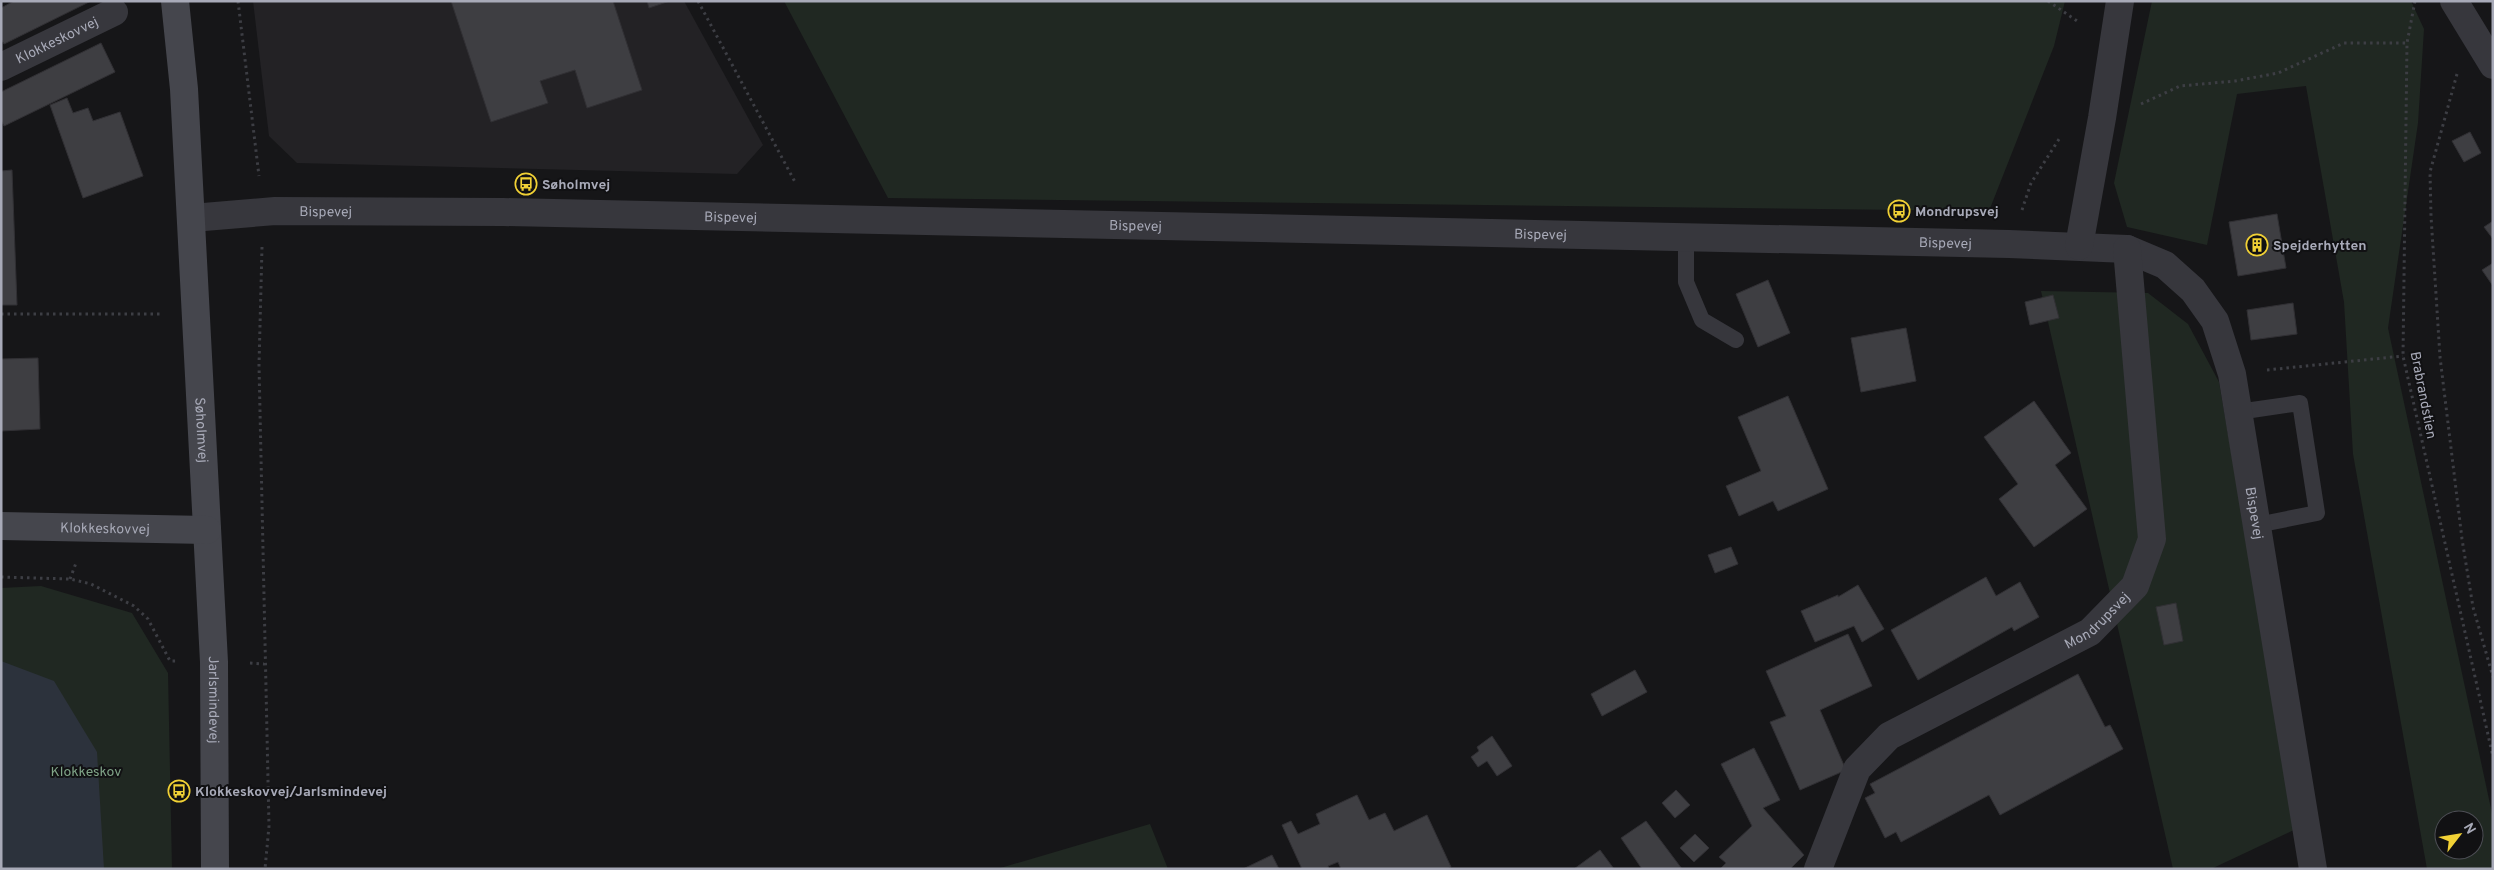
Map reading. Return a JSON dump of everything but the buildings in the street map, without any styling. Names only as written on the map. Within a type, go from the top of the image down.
[{"type":"street","name":"Søholmvej","points":[[175,1],[184,89],[192,218],[207,530]]},
{"type":"street","points":[[2079,246],[2102,118],[2120,1]]},
{"type":"street","points":[[2454,1],[2493,65]]},
{"type":"street","name":"Klokkeskovvej","points":[[1,67],[114,12]]},
{"type":"street","name":"Bispevej","points":[[192,218],[263,212],[363,210],[1686,236],[2127,248],[2165,265],[2193,290],[2215,321],[2232,374],[2313,869]]},
{"type":"street","name":"Mondrupsvej","points":[[1818,869],[1857,769],[1889,736],[2090,632],[2135,586],[2152,539],[2127,248]]},
{"type":"street","name":"Klokkeskovvej","points":[[1,526],[207,530]]},
{"type":"street","name":"Jarlsmindevej","points":[[207,530],[214,662],[215,869]]},
{"type":"lane","points":[[1686,236],[1686,282],[1702,320],[1736,340]]},
{"type":"lane","points":[[2238,412],[2300,403],[2317,513],[2257,525]]},
{"type":"path","points":[[238,1],[263,212],[259,365],[269,826],[265,869]]},
{"type":"path","points":[[698,1],[792,175],[808,218]]},
{"type":"path","points":[[2048,1],[2082,25],[2084,17]]},
{"type":"path","name":"Brabrandstien","points":[[2415,1],[2407,43],[2403,356],[2493,757]]},
{"type":"path","points":[[2474,34],[2462,58],[2436,145],[2430,172],[2431,216],[2440,357],[2462,539],[2473,607],[2493,677]]},
{"type":"path","points":[[2102,118],[2180,86],[2235,81],[2278,74],[2344,43],[2407,43]]},
{"type":"path","points":[[2010,244],[2031,183],[2064,129]]},
{"type":"path","points":[[1,314],[196,314]]},
{"type":"path","points":[[2232,374],[2403,356]]},
{"type":"path","points":[[1,577],[70,578],[91,584],[134,606],[148,619],[160,646],[170,661],[264,664]]},
{"type":"shaded area","points":[[253,1],[684,1],[763,145],[737,174],[297,163],[269,136]]},
{"type":"shaded area","points":[[1,661],[54,681],[97,752],[104,869],[1,869]]},
{"type":"green space","points":[[784,1],[2065,1],[2054,46],[1989,211],[888,198]]},
{"type":"green space","points":[[2152,1],[2411,1],[2424,29],[2418,123],[2388,328],[2493,818],[2493,869],[2427,869],[2353,454],[2344,302],[2306,86],[2237,94],[2207,245],[2127,227],[2114,183]]},
{"type":"green space","points":[[2041,291],[2148,293],[2188,324],[2219,382],[2296,829],[2211,869],[2173,869]]},
{"type":"green space","name":"Klokkeskov","points":[[41,586],[132,613],[168,673],[172,869],[1,869],[1,588]]},
{"type":"green space","points":[[1150,824],[1168,869],[997,869]]},
{"type":"place","name":"Søholmvej","points":[[526,184]]},
{"type":"place","name":"Mondrupsvej","points":[[1899,211]]},
{"type":"place","name":"Spejderhytten","points":[[2257,245]]},
{"type":"place","name":"Klokkeskovvej/Jarlsmindevej","points":[[179,791]]}]
